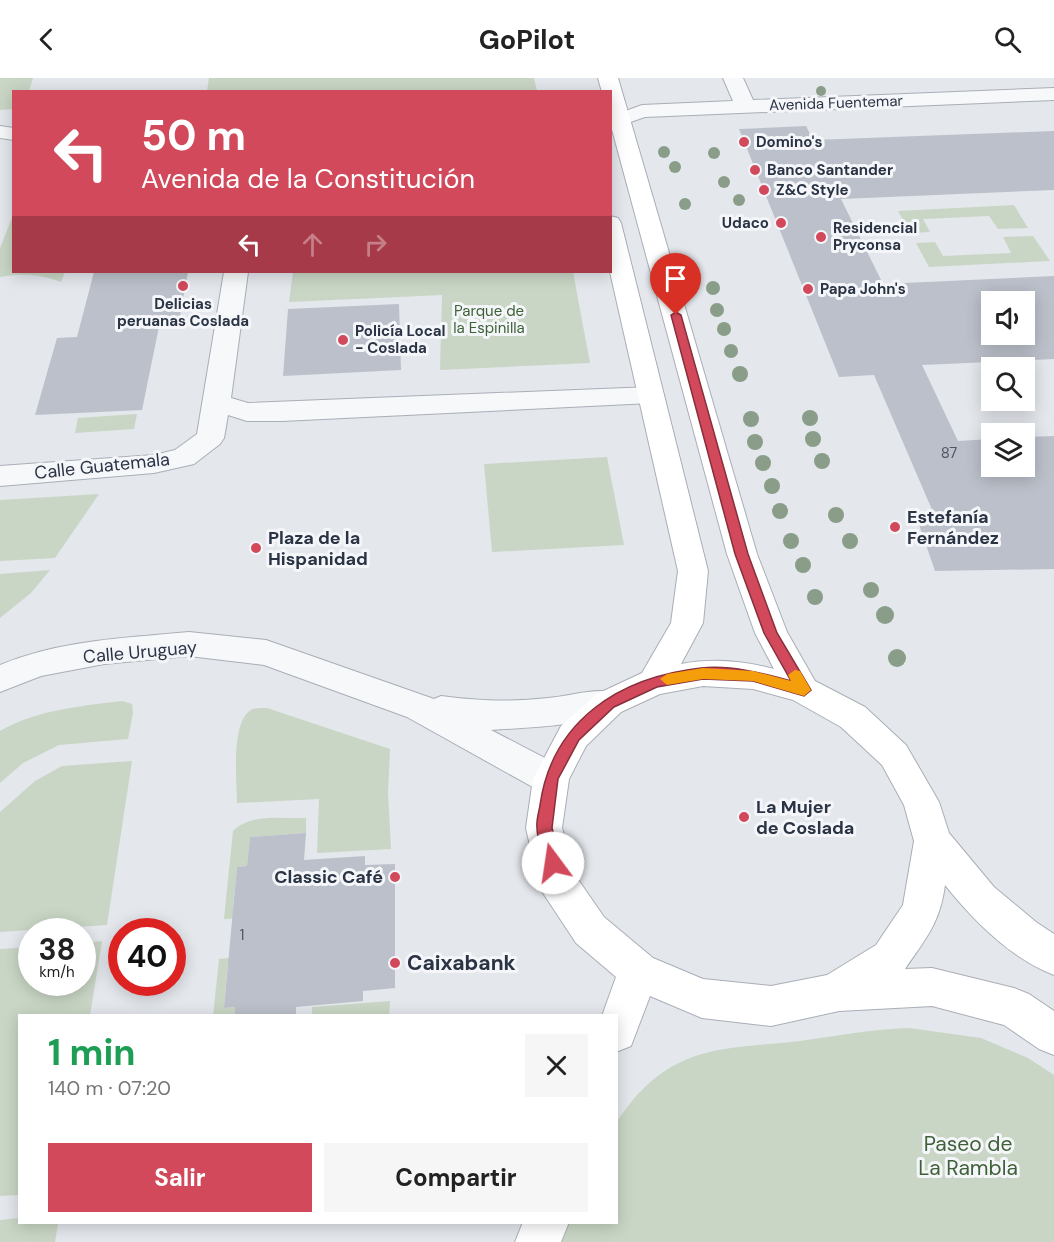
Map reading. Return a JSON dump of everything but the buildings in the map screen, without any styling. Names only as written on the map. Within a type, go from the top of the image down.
[{"type":"street","points":[[733,78],[746,106]]},
{"type":"street","points":[[612,93],[742,554],[771,633],[804,690]]},
{"type":"street","name":"Avenida Fuentemar","points":[[619,120],[642,111],[1054,94]]},
{"type":"street","points":[[612,231],[693,571],[687,622],[654,682]]},
{"type":"street","name":"Calle Guatemala","points":[[0,476],[154,464],[184,457],[210,438],[236,273]]},
{"type":"street","points":[[217,403],[247,412],[282,412],[651,395]]},
{"type":"street","name":"Calle Uruguay","points":[[0,679],[36,664],[104,652],[189,644],[266,653],[419,707],[551,779]]},
{"type":"street","points":[[1054,956],[1022,935],[980,899],[933,841],[921,802],[894,756],[853,717],[804,690],[753,676],[703,674],[654,682],[609,703],[573,736],[551,779],[544,828],[557,881],[590,930],[639,971],[702,998],[771,1005],[835,993],[932,987],[1014,1008],[1054,1035]]},
{"type":"street","name":"Calle Uruguay","points":[[419,707],[491,716],[549,712],[609,703]]},
{"type":"street","points":[[835,993],[890,958],[922,910],[933,841]]},
{"type":"street","points":[[618,1027],[639,971]]},
{"type":"street","points":[[538,1242],[545,1224]]},
{"type":"green space","points":[[0,78],[33,78],[29,90],[12,90],[12,109],[0,110]]},
{"type":"green space","points":[[209,78],[534,78],[537,90],[207,90]]},
{"type":"green space","points":[[1014,205],[1028,228],[998,229],[989,216],[923,219],[930,232],[911,233],[898,211]]},
{"type":"green space","points":[[12,218],[12,273],[65,273],[61,282],[31,275],[0,277],[0,248]]},
{"type":"green space","points":[[1033,236],[1050,261],[929,267],[916,243],[935,242],[943,256],[1011,253],[1003,237]]},
{"type":"green space","name":"Parque de la Espinilla","points":[[293,273],[573,273],[590,363],[440,370],[442,295],[289,302]]},
{"type":"green space","points":[[137,414],[134,429],[75,433],[78,418]]},
{"type":"green space","points":[[607,457],[624,545],[492,552],[484,464]]},
{"type":"green space","points":[[99,494],[55,558],[0,561],[0,500]]},
{"type":"green space","points":[[50,570],[31,593],[0,618],[0,574]]},
{"type":"green space","points":[[122,701],[132,704],[133,713],[128,739],[59,745],[23,763],[0,783],[0,731],[28,718],[44,714],[75,707]]},
{"type":"green space","points":[[267,708],[390,749],[388,793],[391,849],[317,853],[319,799],[237,803],[236,751],[241,725],[246,715],[253,709]]},
{"type":"green space","points":[[132,761],[107,925],[96,926],[96,918],[18,918],[18,931],[0,932],[0,812],[35,781],[62,766]]},
{"type":"green space","points":[[306,818],[306,833],[250,837],[247,866],[237,867],[233,908],[243,918],[224,919],[233,831],[240,825],[258,819]]},
{"type":"green space","points":[[102,941],[96,978],[96,942]]},
{"type":"green space","points":[[18,948],[18,996],[93,996],[90,1014],[18,1014],[18,1195],[0,1196],[0,949]]},
{"type":"green space","points":[[240,957],[228,962],[224,1008],[235,1007],[235,1014],[213,1014],[219,959]]},
{"type":"green space","points":[[390,1001],[389,1014],[312,1014],[312,1007]]},
{"type":"green space","name":"Paseo de La Rambla","points":[[909,1028],[981,1038],[1028,1058],[1054,1075],[1054,1242],[562,1242],[569,1224],[618,1224],[618,1120],[642,1090],[663,1072],[681,1062],[719,1050]]},
{"type":"green space","points":[[18,1218],[18,1224],[58,1224],[55,1242],[0,1242],[0,1220]]},
{"type":"slow traffic","points":[[667,679],[703,674],[753,676],[804,690],[795,675]]},
{"type":"place","name":"Domino's","points":[[744,142]]},
{"type":"place","name":"Banco Santander","points":[[755,170]]},
{"type":"place","name":"Z&C Style","points":[[764,190]]},
{"type":"place","name":"Udaco","points":[[781,223]]},
{"type":"place","name":"Residencial Pryconsa","points":[[821,237]]},
{"type":"place","name":"Delicias peruanas Coslada","points":[[183,286]]},
{"type":"place","name":"Papa John's","points":[[808,289]]},
{"type":"place","name":"Policía Local - Coslada","points":[[343,340]]},
{"type":"place","name":"Estefanía Fernández","points":[[895,527]]},
{"type":"place","name":"Plaza de la Hispanidad","points":[[256,548]]},
{"type":"place","name":"La Mujer de Coslada","points":[[744,817]]},
{"type":"place","name":"Classic Café","points":[[395,877]]},
{"type":"place","name":"Caixabank","points":[[395,963]]},
{"type":"route","points":[[553,863],[544,828],[551,779],[573,736],[609,703],[654,682],[703,674],[753,676],[804,690],[771,633],[742,554],[676,315]]}]
